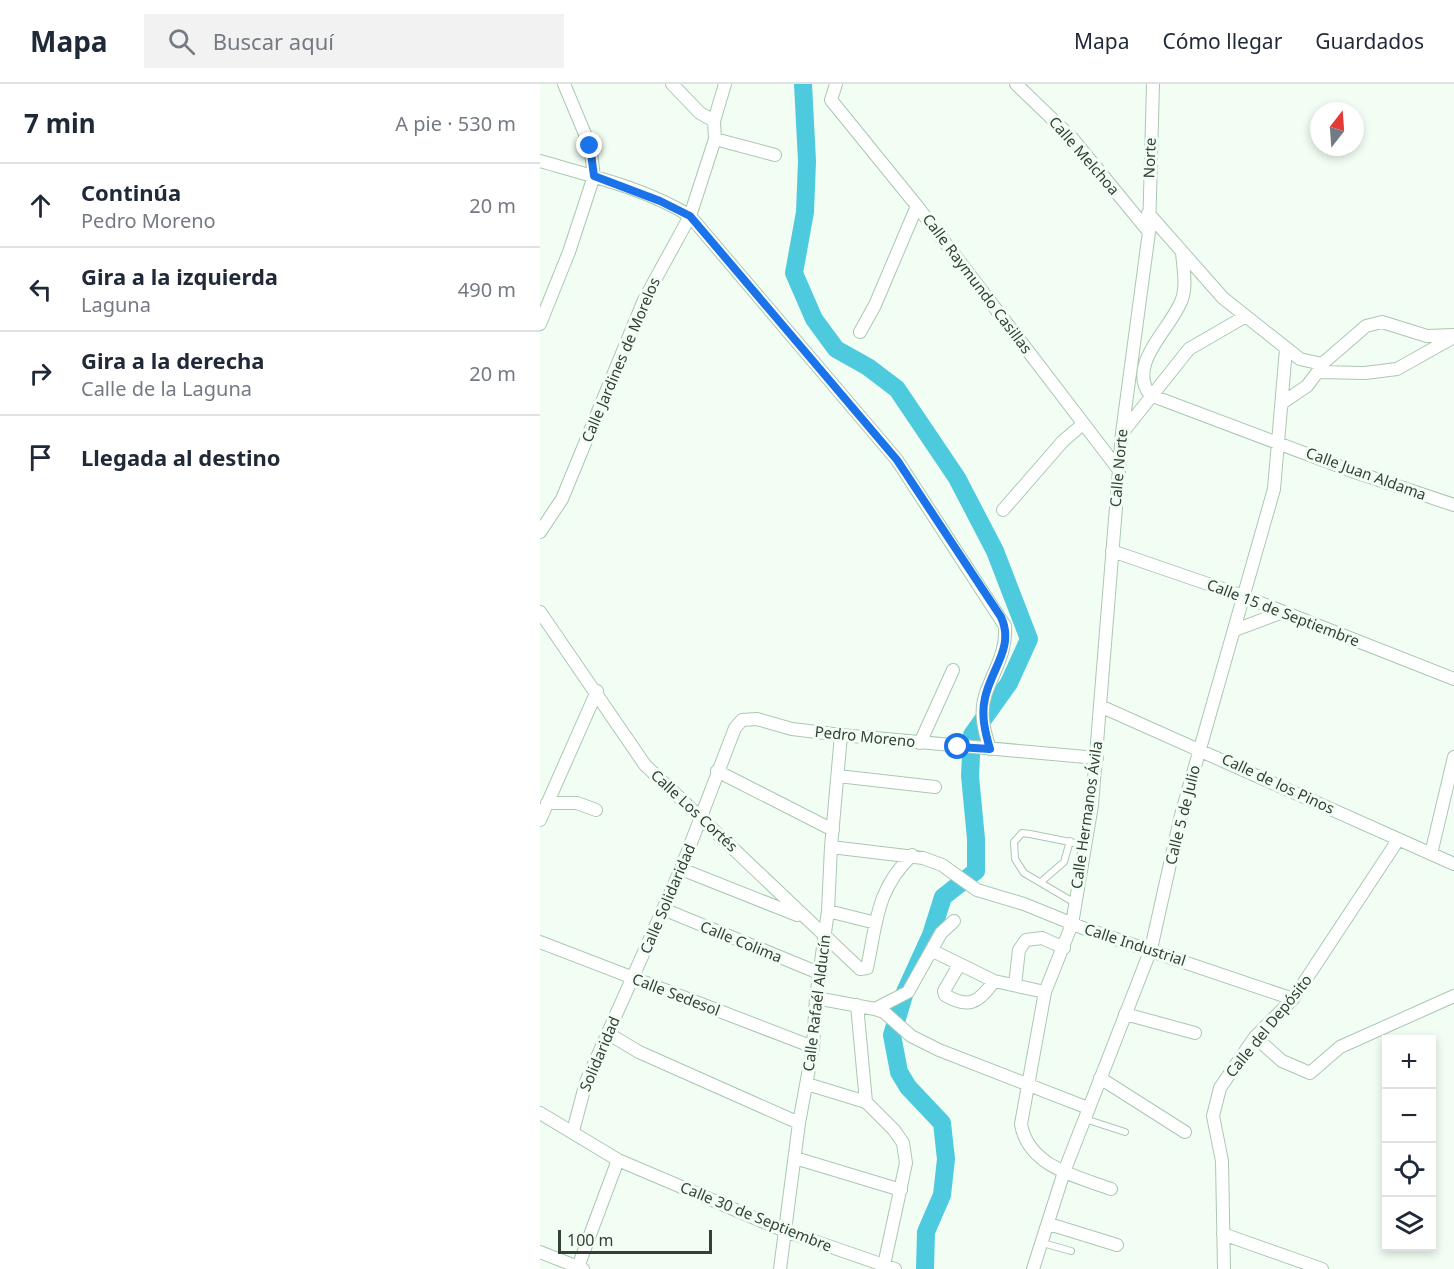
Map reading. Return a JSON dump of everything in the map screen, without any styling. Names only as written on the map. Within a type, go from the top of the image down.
[{"type":"street","points":[[540,324],[569,252],[594,176],[590,146],[564,84]]},
{"type":"street","points":[[672,84],[700,113],[714,121]]},
{"type":"street","name":"Calle Jardines de Morelos","points":[[540,532],[562,499],[644,300],[690,216],[715,139],[714,121],[725,84]]},
{"type":"street","name":"Calle Raymundo Casillas","points":[[836,84],[831,100],[917,206],[1119,470]]},
{"type":"street","name":"Calle Melchoa","points":[[1016,84],[1072,138],[1149,231]]},
{"type":"street","name":"Norte","points":[[1149,231],[1153,84]]},
{"type":"street","points":[[715,139],[775,155]]},
{"type":"street","points":[[540,161],[594,176],[660,201],[690,216],[897,460],[1005,626],[1005,643],[986,694],[983,709],[984,749]]},
{"type":"street","points":[[860,332],[875,305],[917,206]]},
{"type":"street","points":[[1148,213],[1223,298],[1286,349],[1300,359],[1321,368],[1365,373],[1397,369],[1454,336]]},
{"type":"street","name":"Calle Norte","points":[[1100,706],[1122,433],[1149,231]]},
{"type":"street","points":[[1150,395],[1144,384],[1145,367],[1156,341],[1183,298],[1182,252]]},
{"type":"street","points":[[1122,433],[1150,395],[1189,349],[1245,316]]},
{"type":"street","points":[[1282,403],[1307,386],[1321,368],[1366,326],[1383,322],[1427,336],[1454,336]]},
{"type":"street","name":"Calle 5 de Julio","points":[[1033,1269],[1064,1172],[1150,949],[1180,819],[1274,489],[1286,349]]},
{"type":"street","name":"Calle Juan Aldama","points":[[1150,395],[1454,506]]},
{"type":"street","points":[[1003,510],[1056,448],[1083,424]]},
{"type":"street","name":"Calle 15 de Septiembre","points":[[1112,551],[1243,596],[1454,679]]},
{"type":"street","name":"Calle Los Cortés","points":[[540,612],[597,691],[645,765],[703,817],[824,938],[860,969],[865,969],[876,923]]},
{"type":"street","points":[[1235,630],[1283,612]]},
{"type":"street","points":[[920,743],[953,670]]},
{"type":"street","points":[[540,820],[597,691]]},
{"type":"street","name":"Calle de los Pinos","points":[[1100,706],[1200,748],[1454,864]]},
{"type":"street","name":"Calle Hermanos Ávila","points":[[1100,706],[1097,758],[1072,924],[1045,992],[1021,1124],[1024,1137],[1031,1150],[1064,1172],[1111,1189]]},
{"type":"street","name":"Pedro Moreno","points":[[742,720],[757,719],[792,729],[841,735],[1097,758]]},
{"type":"street","name":"Calle Solidaridad","points":[[634,979],[703,817],[717,771],[735,728],[742,720]]},
{"type":"street","name":"Calle Rafaél Alducín","points":[[780,1269],[813,1047],[816,998],[828,911],[832,830],[841,735]]},
{"type":"street","points":[[1431,854],[1454,757]]},
{"type":"street","points":[[717,771],[832,830]]},
{"type":"street","points":[[838,776],[935,787]]},
{"type":"street","points":[[548,803],[577,803],[596,810]]},
{"type":"street","name":"Calle del Depósito","points":[[1224,1269],[1222,1161],[1213,1116],[1220,1088],[1255,1037],[1293,999],[1398,840]]},
{"type":"street","name":"Calle Industrial","points":[[831,847],[912,855],[942,865],[977,890],[1024,904],[1072,924],[1293,999]]},
{"type":"street","points":[[828,911],[876,923],[886,887],[897,870],[912,855]]},
{"type":"street","points":[[681,869],[803,918]]},
{"type":"street","name":"Calle Colima","points":[[663,909],[819,973]]},
{"type":"street","points":[[881,1008],[908,992],[933,951],[941,933],[954,921]]},
{"type":"street","points":[[1015,985],[1019,950],[1026,940],[1042,938],[1064,948]]},
{"type":"street","name":"Calle Sedesol","points":[[540,942],[813,1047]]},
{"type":"street","points":[[933,951],[993,981],[1045,992]]},
{"type":"street","points":[[959,965],[944,991],[945,995],[958,1003],[966,1004],[984,995],[993,981]]},
{"type":"street","name":"Solidaridad","points":[[573,1131],[586,1082],[623,998],[634,979]]},
{"type":"street","points":[[1255,1037],[1282,1061],[1310,1073],[1340,1047],[1454,996]]},
{"type":"street","points":[[816,998],[881,1008],[911,1036],[939,1050],[1028,1084],[1086,1113]]},
{"type":"street","points":[[857,1005],[866,1102]]},
{"type":"street","points":[[1125,1014],[1195,1033]]},
{"type":"street","points":[[609,1034],[639,1052],[800,1123]]},
{"type":"street","points":[[1100,1078],[1185,1131]]},
{"type":"street","points":[[807,1084],[866,1102],[894,1130],[903,1143],[906,1163],[890,1267]]},
{"type":"street","name":"Calle 30 de Septiembre","points":[[540,1113],[618,1160],[785,1231],[890,1267]]},
{"type":"street","points":[[795,1158],[901,1190]]},
{"type":"street","points":[[540,1252],[576,1268],[618,1160]]},
{"type":"street","points":[[1048,1224],[1117,1245]]},
{"type":"street","points":[[1223,1234],[1322,1269]]},
{"type":"lane","points":[[1075,903],[1042,881],[1024,873],[1017,865],[1014,849],[1016,837],[1030,834],[1085,845]]},
{"type":"lane","points":[[1042,881],[1064,862],[1070,842]]},
{"type":"lane","points":[[1086,1113],[1125,1132]]},
{"type":"lane","points":[[1043,1243],[1071,1251]]},
{"type":"waterway","points":[[803,84],[807,161],[805,212],[794,273],[814,319],[836,349],[868,367],[897,389],[957,478],[995,551],[1029,639],[1009,683],[972,735],[970,776],[976,839],[976,871],[943,897],[931,935],[905,992],[892,1035],[899,1072],[908,1087],[942,1123],[946,1159],[942,1195],[926,1232],[925,1269]]},
{"type":"route","points":[[590,146],[594,176],[660,201],[690,216],[897,460],[1001,617],[1006,635],[1003,654],[986,694],[983,709],[983,723],[990,749],[958,747]]}]
